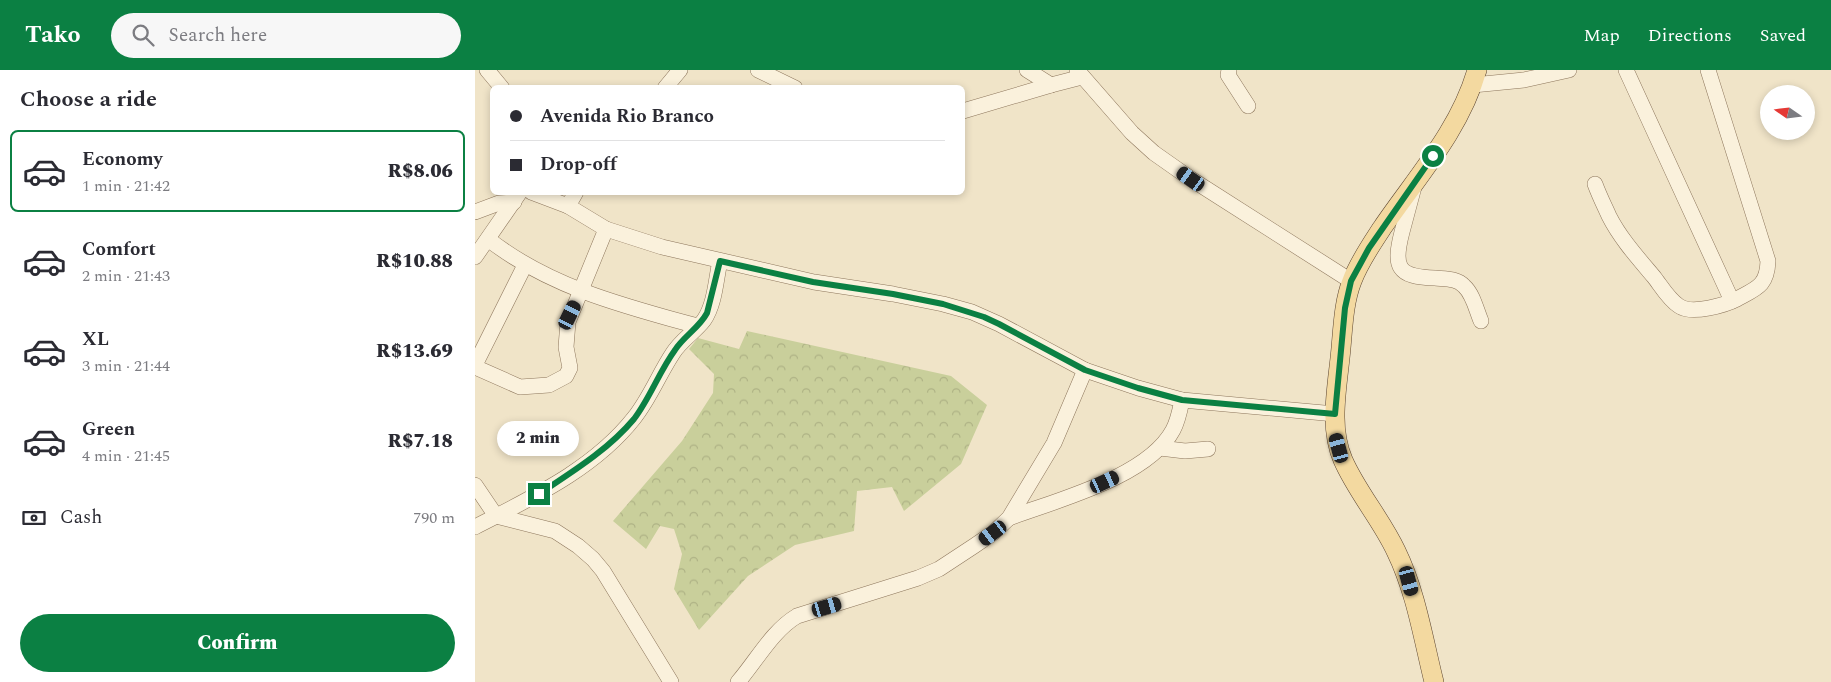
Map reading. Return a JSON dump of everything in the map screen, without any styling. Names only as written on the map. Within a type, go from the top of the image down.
[{"type":"main road","points":[[1433,682],[1409,581],[1396,550],[1354,483],[1342,458],[1336,437],[1335,414],[1345,308],[1351,281],[1369,248],[1449,133],[1475,77]]},
{"type":"street","points":[[668,85],[680,70]]},
{"type":"street","points":[[758,70],[789,85]]},
{"type":"street","points":[[1027,70],[1051,85]]},
{"type":"street","points":[[1229,70],[1228,75],[1247,106]]},
{"type":"street","points":[[1475,77],[1524,80],[1569,70]]},
{"type":"street","points":[[1626,70],[1732,301]]},
{"type":"street","points":[[1595,184],[1610,217],[1628,244],[1678,306],[1691,310],[1701,310],[1732,301],[1759,288],[1768,272],[1768,261],[1708,70]]},
{"type":"street","points":[[965,110],[1051,85],[1080,74],[1132,133],[1154,153],[1191,179],[1351,281]]},
{"type":"street","points":[[1415,181],[1397,250],[1397,262],[1401,268],[1413,276],[1449,279],[1460,282],[1469,292],[1481,320]]},
{"type":"street","points":[[539,195],[567,206],[606,229],[642,241],[813,282],[893,294],[943,304],[978,314],[1085,370],[1138,388],[1182,400],[1335,414]]},
{"type":"street","points":[[567,206],[574,195]]},
{"type":"street","points":[[475,212],[517,197]]},
{"type":"street","points":[[475,257],[517,197]]},
{"type":"street","points":[[525,265],[475,366],[520,387],[549,385],[566,376],[570,368],[566,347],[568,322],[606,229]]},
{"type":"street","points":[[488,239],[525,265],[581,291],[614,303],[697,326]]},
{"type":"street","points":[[475,527],[539,494],[600,452],[622,432],[644,404],[674,351],[707,313],[720,261]]},
{"type":"street","points":[[1009,518],[1057,437],[1085,370]]},
{"type":"street","points":[[738,682],[787,622],[802,614],[882,591],[939,569],[975,546],[1009,518],[1105,482],[1135,467],[1160,448],[1173,430],[1182,400]]},
{"type":"street","points":[[1160,448],[1185,451],[1208,449]]},
{"type":"street","points":[[475,485],[496,516],[555,531],[593,559],[603,571],[671,682]]},
{"type":"green space","points":[[747,331],[951,376],[987,405],[961,464],[904,511],[892,487],[857,491],[854,531],[795,545],[748,576],[699,630],[674,589],[682,554],[674,529],[660,526],[646,549],[613,521],[682,441],[713,393],[714,374],[689,349],[698,338],[739,349]]},
{"type":"route","points":[[539,494],[600,452],[634,418],[655,386],[674,351],[703,320],[707,313],[720,261],[813,282],[893,294],[972,312],[999,324],[1085,370],[1138,388],[1182,400],[1335,414],[1345,308],[1351,281],[1369,248],[1433,156]]}]
